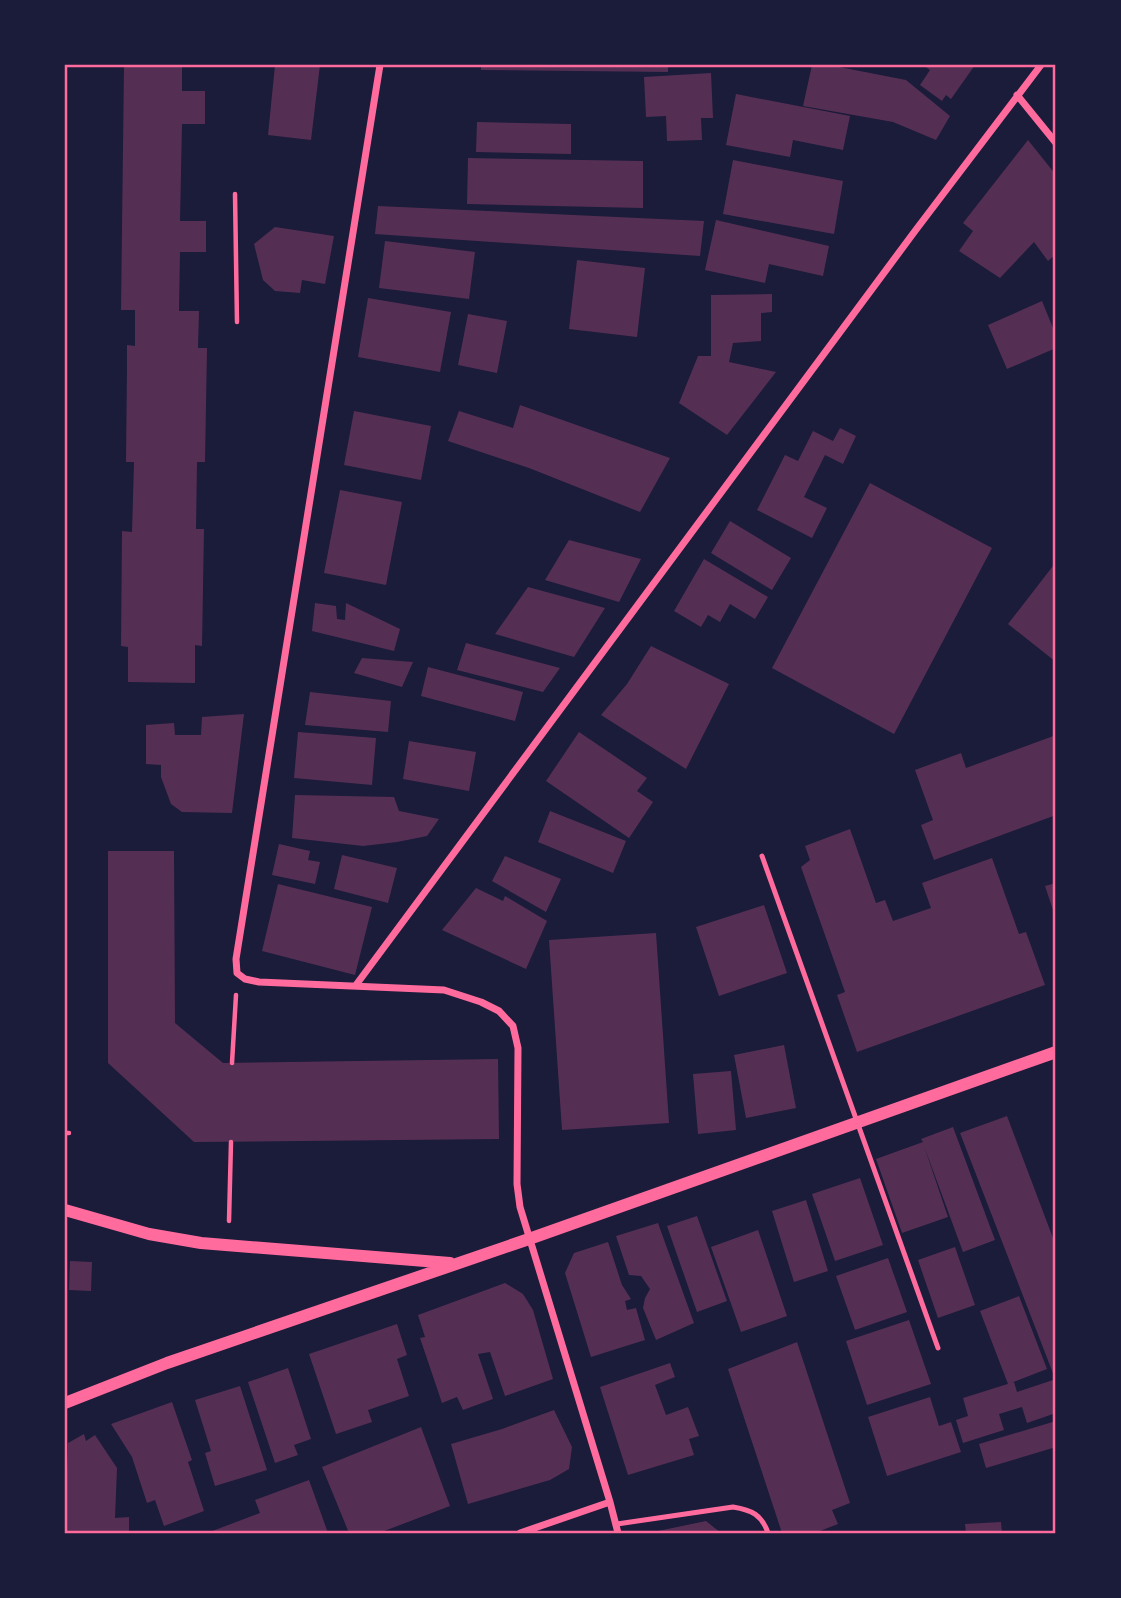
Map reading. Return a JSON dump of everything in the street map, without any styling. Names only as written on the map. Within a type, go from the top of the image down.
[{"type":"street","points":[[380,65],[236,959],[237,973],[245,979],[259,982],[444,990],[499,1011],[513,1026],[518,1048],[517,1184],[520,1207],[618,1533]]},
{"type":"street","points":[[356,985],[1041,65]]},
{"type":"street","points":[[1017,95],[1056,143]]},
{"type":"street","points":[[65,1403],[178,1358],[457,1264],[1056,1052]]},
{"type":"street","points":[[65,1210],[149,1234],[229,1246],[457,1264]]},
{"type":"street","points":[[520,1533],[610,1502]]},
{"type":"lane","points":[[762,856],[938,1348]]},
{"type":"lane","points":[[617,1524],[733,1507],[750,1510],[763,1519],[768,1533]]},
{"type":"path","points":[[234,194],[237,322]]},
{"type":"path","points":[[232,1063],[237,973]]},
{"type":"path","points":[[229,1246],[231,1142]]},
{"type":"building","points":[[124,65],[182,65],[182,91],[205,91],[205,124],[182,124],[180,221],[206,221],[206,252],[180,252],[179,311],[199,311],[198,348],[207,348],[205,462],[197,462],[196,529],[204,529],[202,646],[195,645],[195,683],[128,682],[128,647],[121,646],[122,531],[132,532],[134,462],[126,462],[127,345],[135,346],[135,310],[121,310]]},
{"type":"building","points":[[275,65],[320,65],[311,140],[268,135]]},
{"type":"building","points":[[481,65],[668,65],[668,72],[481,70]]},
{"type":"building","points":[[812,65],[829,65],[906,80],[950,116],[936,140],[893,122],[803,106]]},
{"type":"building","points":[[923,65],[975,65],[951,99],[946,95],[942,101],[920,85],[930,70]]},
{"type":"building","points":[[711,73],[713,118],[701,118],[702,140],[667,141],[666,116],[646,117],[644,77]]},
{"type":"building","points":[[736,94],[850,116],[843,150],[793,140],[790,157],[726,145]]},
{"type":"building","points":[[477,122],[571,124],[571,154],[476,152]]},
{"type":"building","points":[[1028,140],[1056,175],[1056,254],[1048,261],[1034,242],[1000,278],[959,251],[973,231],[963,223]]},
{"type":"building","points":[[468,158],[643,161],[643,208],[467,204]]},
{"type":"building","points":[[733,160],[843,181],[834,234],[723,214]]},
{"type":"building","points":[[378,206],[704,221],[700,256],[375,234]]},
{"type":"building","points":[[716,220],[829,246],[823,276],[769,264],[765,283],[705,270]]},
{"type":"building","points":[[275,227],[334,236],[325,284],[302,280],[300,293],[275,291],[263,280],[254,244]]},
{"type":"building","points":[[385,241],[475,252],[469,299],[379,288]]},
{"type":"building","points":[[577,260],[645,268],[637,337],[569,329]]},
{"type":"building","points":[[772,294],[772,312],[761,313],[761,341],[733,343],[729,362],[776,372],[727,435],[679,403],[698,356],[711,356],[711,295]]},
{"type":"building","points":[[368,298],[451,312],[440,372],[358,357]]},
{"type":"building","points":[[1042,301],[1053,328],[1056,326],[1056,348],[1007,369],[988,325]]},
{"type":"building","points":[[468,314],[507,321],[497,373],[458,365]]},
{"type":"building","points":[[520,405],[670,458],[640,512],[529,468],[448,441],[459,411],[513,428]]},
{"type":"building","points":[[354,411],[431,426],[421,480],[344,465]]},
{"type":"building","points":[[840,428],[856,436],[843,464],[825,455],[804,497],[827,508],[812,538],[757,510],[785,455],[798,461],[813,431],[833,441]]},
{"type":"building","points":[[870,483],[992,548],[894,734],[772,668]]},
{"type":"building","points":[[340,490],[402,502],[386,585],[324,573]]},
{"type":"building","points":[[730,521],[791,558],[772,590],[711,553]]},
{"type":"building","points":[[569,540],[641,559],[619,602],[545,580]]},
{"type":"building","points":[[704,559],[768,597],[755,619],[730,604],[720,622],[708,615],[701,627],[674,611]]},
{"type":"building","points":[[1056,562],[1056,662],[1008,624]]},
{"type":"building","points":[[528,587],[605,608],[574,657],[495,634]]},
{"type":"building","points":[[315,603],[336,606],[337,619],[345,620],[346,603],[400,629],[394,651],[312,631]]},
{"type":"building","points":[[466,643],[560,668],[543,692],[457,670]]},
{"type":"building","points":[[651,646],[729,684],[686,769],[601,715],[627,684]]},
{"type":"building","points":[[362,658],[413,662],[402,687],[354,673]]},
{"type":"building","points":[[428,667],[523,692],[515,721],[421,696]]},
{"type":"building","points":[[310,692],[391,701],[388,732],[305,725]]},
{"type":"building","points":[[244,714],[232,813],[182,812],[171,804],[161,777],[161,765],[146,764],[146,725],[174,723],[175,735],[201,735],[202,717]]},
{"type":"building","points":[[298,732],[376,738],[372,785],[294,778]]},
{"type":"building","points":[[579,732],[647,778],[637,791],[653,802],[629,838],[546,781]]},
{"type":"building","points":[[1056,735],[1056,815],[934,860],[921,825],[933,820],[915,770],[961,753],[966,768]]},
{"type":"building","points":[[409,741],[476,752],[469,791],[403,779]]},
{"type":"building","points":[[295,795],[394,797],[399,811],[439,819],[427,836],[397,842],[363,846],[292,838]]},
{"type":"building","points":[[550,811],[626,841],[613,873],[538,842]]},
{"type":"building","points":[[850,829],[876,903],[885,900],[893,921],[931,908],[922,883],[992,858],[1019,934],[1026,932],[1045,985],[857,1052],[837,995],[845,992],[801,867],[810,860],[805,846]]},
{"type":"building","points":[[279,844],[310,851],[308,860],[320,862],[315,884],[272,875]]},
{"type":"building","points":[[108,851],[174,851],[175,1023],[223,1063],[498,1059],[499,1139],[194,1142],[108,1063]]},
{"type":"building","points":[[342,855],[397,868],[388,903],[334,889]]},
{"type":"building","points":[[505,856],[561,879],[546,912],[492,881]]},
{"type":"building","points":[[1056,883],[1056,919],[1045,886]]},
{"type":"building","points":[[278,884],[372,907],[355,975],[262,951]]},
{"type":"building","points":[[476,888],[503,901],[505,896],[547,921],[526,969],[442,930]]},
{"type":"building","points":[[764,905],[787,973],[719,996],[696,927]]},
{"type":"building","points":[[656,933],[669,1123],[562,1130],[549,940]]},
{"type":"building","points":[[784,1045],[796,1108],[746,1118],[734,1055]]},
{"type":"building","points":[[731,1071],[736,1130],[698,1134],[693,1074]]},
{"type":"building","points":[[1007,1116],[1056,1246],[1056,1381],[960,1133]]},
{"type":"building","points":[[953,1127],[995,1240],[963,1252],[924,1146],[948,1217],[902,1233],[876,1159],[923,1142],[921,1139]]},
{"type":"building","points":[[860,1178],[883,1245],[835,1261],[812,1194]]},
{"type":"building","points":[[806,1200],[828,1271],[794,1282],[772,1211]]},
{"type":"building","points":[[697,1216],[727,1301],[697,1312],[667,1226]]},
{"type":"building","points":[[658,1223],[694,1323],[656,1340],[643,1308],[650,1289],[641,1276],[629,1275],[616,1236]]},
{"type":"building","points":[[758,1230],[787,1316],[741,1332],[711,1247]]},
{"type":"building","points":[[608,1242],[622,1285],[631,1299],[625,1301],[627,1310],[636,1308],[645,1340],[591,1357],[565,1273],[574,1253]]},
{"type":"building","points":[[955,1247],[975,1305],[938,1318],[918,1260]]},
{"type":"building","points":[[888,1258],[907,1312],[855,1330],[836,1276]]},
{"type":"building","points":[[70,1261],[92,1262],[91,1291],[69,1290]]},
{"type":"building","points":[[505,1283],[523,1294],[533,1310],[553,1379],[505,1396],[490,1352],[478,1354],[493,1399],[463,1410],[457,1397],[442,1403],[420,1338],[425,1337],[418,1315]]},
{"type":"building","points":[[1019,1296],[1047,1369],[1008,1384],[980,1311]]},
{"type":"building","points":[[909,1320],[931,1384],[867,1405],[846,1341]]},
{"type":"building","points":[[397,1324],[407,1355],[397,1359],[409,1396],[368,1410],[372,1422],[336,1434],[309,1354]]},
{"type":"building","points":[[797,1342],[850,1503],[832,1510],[838,1524],[815,1533],[782,1533],[728,1369]]},
{"type":"building","points":[[670,1363],[675,1377],[655,1385],[666,1415],[688,1407],[699,1436],[689,1439],[694,1455],[628,1475],[600,1387]]},
{"type":"building","points":[[288,1368],[311,1439],[294,1445],[298,1455],[275,1463],[248,1382]]},
{"type":"building","points":[[1053,1380],[1056,1389],[1056,1413],[1027,1423],[1022,1407],[999,1414],[1004,1430],[963,1443],[956,1420],[968,1416],[963,1398],[1014,1382],[1017,1392]]},
{"type":"building","points":[[240,1386],[267,1470],[215,1486],[205,1453],[211,1451],[195,1400]]},
{"type":"building","points":[[930,1397],[939,1426],[951,1422],[961,1452],[887,1476],[868,1417]]},
{"type":"building","points":[[172,1402],[192,1460],[188,1462],[204,1511],[164,1526],[155,1500],[147,1503],[132,1457],[111,1424]]},
{"type":"building","points":[[554,1410],[572,1447],[569,1469],[550,1480],[468,1504],[451,1444]]},
{"type":"building","points":[[1056,1421],[1056,1447],[986,1468],[979,1444]]},
{"type":"building","points":[[421,1427],[450,1506],[379,1533],[349,1533],[322,1467]]},
{"type":"building","points":[[84,1434],[86,1441],[95,1435],[117,1468],[115,1518],[129,1517],[129,1533],[65,1533],[68,1443]]},
{"type":"building","points":[[309,1480],[328,1533],[207,1533],[260,1513],[255,1500]]},
{"type":"building","points":[[706,1521],[721,1533],[658,1533],[658,1531]]},
{"type":"building","points":[[1001,1522],[1002,1533],[966,1533],[965,1524]]}]
